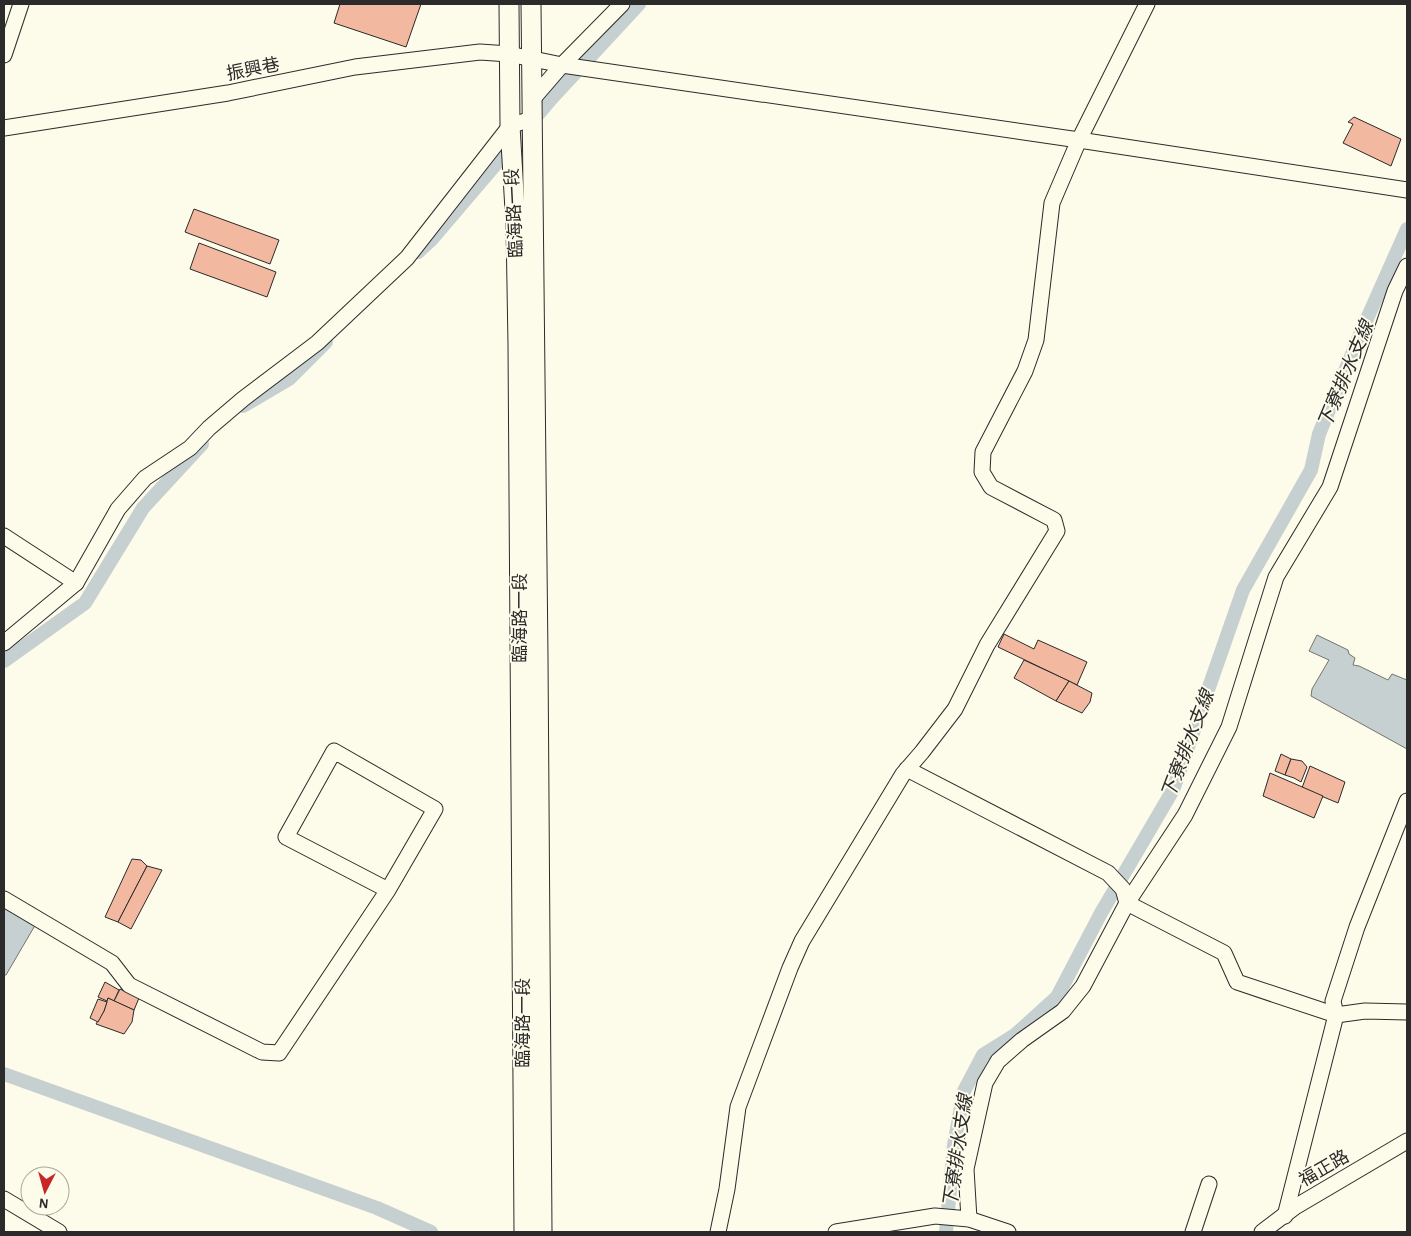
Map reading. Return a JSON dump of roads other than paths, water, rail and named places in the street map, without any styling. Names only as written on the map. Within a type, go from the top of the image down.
[{"type":"main road","name":"臨海路一段","points":[[509,4],[510,126],[516,226],[518,335],[524,1232]]},
{"type":"main road","name":"臨海路一段","points":[[531,4],[542,1232]]},
{"type":"street","points":[[4,55],[21,4]]},
{"type":"street","points":[[4,644],[76,582],[118,509],[145,478],[190,448],[209,428],[243,399],[317,343],[407,258],[510,126],[531,110],[562,65],[622,4]]},
{"type":"street","points":[[718,1232],[727,1189],[738,1107],[802,941],[903,774],[955,708],[987,645],[1057,531],[1054,520],[991,487],[982,472],[983,452],[1025,370],[1036,340],[1052,203],[1078,140],[1147,4]]},
{"type":"street","name":"振興巷","points":[[4,128],[228,93],[355,67],[480,52],[509,54],[562,65],[1407,190]]},
{"type":"street","points":[[969,1219],[966,1169],[985,1083],[998,1061],[1022,1040],[1063,1011],[1083,986],[1127,903],[1185,815],[1229,727],[1276,577],[1330,487],[1395,291],[1407,266]]},
{"type":"street","points":[[4,536],[76,582]]},
{"type":"street","points":[[4,900],[112,963],[130,985],[262,1052],[279,1053],[388,890],[435,808],[334,751],[286,837],[388,890]]},
{"type":"street","points":[[908,769],[1108,872],[1123,889],[1127,903],[1224,953],[1237,982],[1336,1015],[1365,1011],[1407,1012]]},
{"type":"street","points":[[1285,1216],[1336,1015],[1333,1001],[1354,936],[1407,801]]},
{"type":"street","name":"福正路","points":[[1262,1232],[1295,1207],[1407,1141]]},
{"type":"street","points":[[1193,1232],[1209,1184]]},
{"type":"street","points":[[4,1199],[59,1232]]},
{"type":"street","points":[[836,1232],[935,1216],[969,1219],[1008,1232]]},
{"type":"waterway","points":[[418,252],[432,239],[552,98],[639,4]]},
{"type":"waterway","name":"下寮排水支線","points":[[946,1232],[954,1145],[964,1091],[983,1055],[1015,1035],[1057,997],[1101,913],[1173,790],[1243,590],[1311,470],[1319,434],[1362,330],[1407,229]]},
{"type":"waterway","points":[[243,406],[289,379],[326,342]]},
{"type":"waterway","points":[[4,661],[85,603],[143,508],[202,444]]},
{"type":"waterway","points":[[4,1074],[377,1208],[431,1232]]}]
